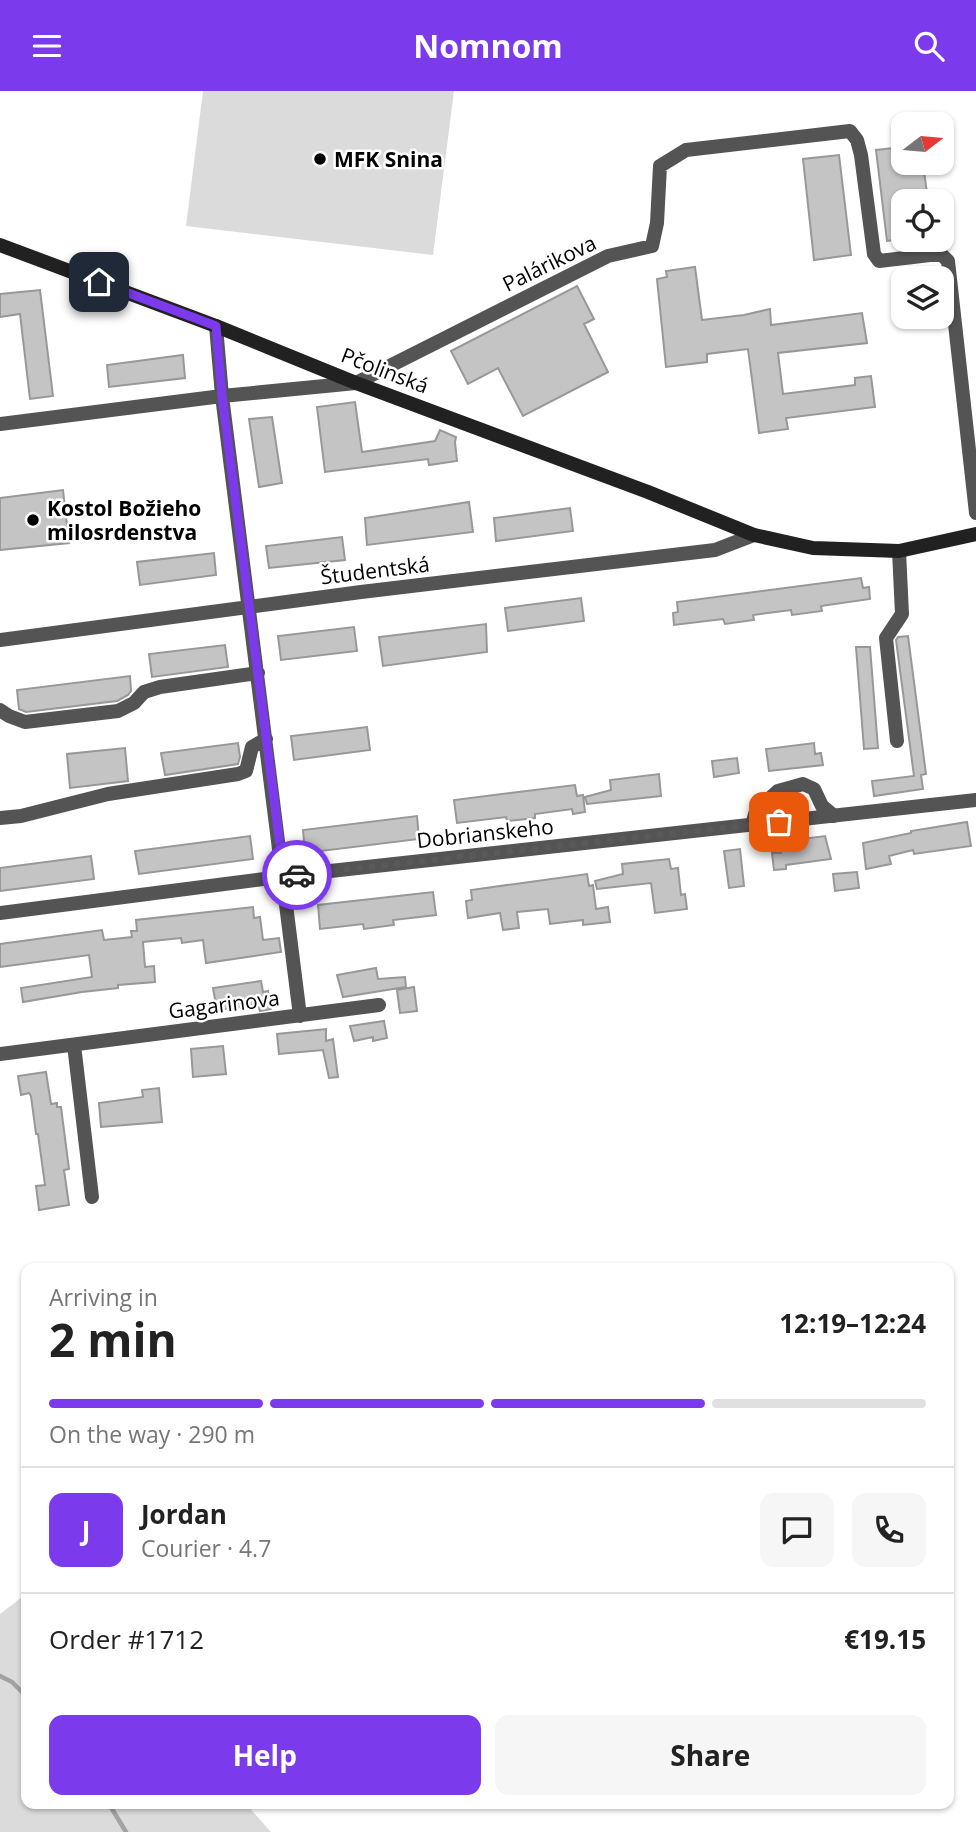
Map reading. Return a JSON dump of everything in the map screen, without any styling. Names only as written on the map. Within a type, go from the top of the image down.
[{"type":"main road","name":"Pčolinská","points":[[0,245],[754,535],[813,548],[899,551],[976,534]]},
{"type":"street","name":"Palárikova","points":[[0,424],[222,396],[356,383],[608,256],[652,246],[657,223],[660,166],[685,150],[850,131],[857,140],[874,254],[879,261],[942,255],[948,261],[976,513]]},
{"type":"street","points":[[216,326],[222,396],[300,1016]]},
{"type":"street","name":"Študentská","points":[[0,640],[361,592],[715,550],[754,535]]},
{"type":"street","points":[[897,741],[886,638],[902,614],[899,551]]},
{"type":"street","points":[[0,710],[25,722],[118,711],[134,703],[145,692],[160,687],[258,673]]},
{"type":"street","points":[[0,818],[22,816],[108,794],[238,774],[246,771],[252,747],[266,739]]},
{"type":"street","points":[[752,825],[756,811],[778,791],[803,784],[814,789],[822,806],[834,816]]},
{"type":"street","name":"Dobrianskeho","points":[[0,913],[284,877],[976,800]]},
{"type":"street","name":"Gagarinova","points":[[0,1054],[379,1005]]},
{"type":"street","points":[[74,1045],[92,1197]]},
{"type":"shaded area","name":"MFK Snina","points":[[203,91],[454,91],[433,255],[186,226]]},
{"type":"shaded area","points":[[21,1598],[21,1809],[250,1809],[271,1832],[0,1832],[0,1614]]},
{"type":"building","points":[[891,148],[891,175],[925,175],[926,189],[891,189],[891,240],[887,241],[876,150]]},
{"type":"building","points":[[839,155],[851,255],[814,260],[803,159]]},
{"type":"building","points":[[695,267],[702,320],[770,309],[771,325],[862,313],[867,343],[778,353],[783,394],[855,385],[855,378],[871,376],[875,407],[786,418],[788,429],[759,433],[748,349],[707,354],[707,362],[666,367],[657,279],[667,277],[666,271]]},
{"type":"building","points":[[577,286],[594,319],[584,324],[608,372],[523,416],[498,368],[468,384],[451,351]]},
{"type":"building","points":[[40,290],[53,396],[30,399],[20,314],[0,317],[0,294]]},
{"type":"building","points":[[183,355],[185,378],[109,387],[107,365]]},
{"type":"building","points":[[355,402],[362,452],[435,441],[440,430],[456,437],[457,461],[429,465],[428,459],[325,472],[317,407]]},
{"type":"building","points":[[272,417],[282,483],[259,487],[249,419]]},
{"type":"building","name":"Kostol Božieho milosrdenstva","points":[[63,490],[69,543],[0,550],[0,498]]},
{"type":"building","points":[[469,502],[473,532],[367,545],[365,518]]},
{"type":"building","points":[[570,508],[573,531],[496,541],[494,518]]},
{"type":"building","points":[[342,537],[345,560],[269,568],[266,546]]},
{"type":"building","points":[[214,553],[216,575],[140,585],[137,562]]},
{"type":"building","points":[[861,578],[863,588],[869,587],[870,599],[821,606],[822,611],[792,615],[791,610],[753,615],[754,620],[725,624],[723,619],[674,625],[673,613],[678,612],[677,602]]},
{"type":"building","points":[[581,598],[584,621],[508,631],[505,608]]},
{"type":"building","points":[[486,624],[487,652],[383,666],[379,637]]},
{"type":"building","points":[[354,627],[357,651],[281,660],[278,636]]},
{"type":"building","points":[[908,636],[926,774],[921,775],[923,789],[874,796],[872,781],[914,776],[896,640],[898,637]]},
{"type":"building","points":[[225,645],[228,667],[152,677],[149,654]]},
{"type":"building","points":[[856,647],[870,647],[878,748],[864,749]]},
{"type":"building","points":[[130,676],[131,691],[117,701],[26,712],[19,709],[17,690]]},
{"type":"building","points":[[367,727],[370,750],[294,760],[291,736]]},
{"type":"building","points":[[238,743],[238,764],[165,775],[161,753]]},
{"type":"building","points":[[814,743],[815,754],[821,753],[823,765],[769,771],[766,749]]},
{"type":"building","points":[[125,748],[128,781],[70,788],[67,754]]},
{"type":"building","points":[[737,758],[739,773],[714,777],[712,761]]},
{"type":"building","points":[[659,774],[661,796],[587,804],[585,797],[611,790],[610,780]]},
{"type":"building","points":[[575,785],[577,796],[583,795],[585,812],[573,814],[572,809],[535,814],[535,818],[507,821],[506,817],[457,823],[454,800]]},
{"type":"building","points":[[417,816],[419,839],[305,853],[303,830]]},
{"type":"building","points":[[967,822],[971,846],[914,854],[913,850],[889,856],[891,864],[866,869],[863,843],[911,831]]},
{"type":"building","points":[[250,836],[253,859],[139,874],[135,851]]},
{"type":"building","points":[[825,836],[831,859],[786,865],[786,869],[774,870],[772,853],[781,853],[778,842]]},
{"type":"building","points":[[740,849],[744,886],[729,888],[724,851]]},
{"type":"building","points":[[91,856],[94,879],[0,891],[0,868]]},
{"type":"building","points":[[669,859],[671,869],[678,868],[681,895],[685,894],[687,909],[655,913],[651,883],[597,889],[595,881],[623,874],[622,864]]},
{"type":"building","points":[[857,872],[859,888],[835,891],[833,874]]},
{"type":"building","points":[[587,874],[589,886],[593,885],[596,909],[608,907],[610,922],[583,925],[583,920],[550,924],[548,909],[517,912],[519,928],[503,930],[500,913],[468,918],[466,901],[472,900],[471,890]]},
{"type":"building","points":[[433,892],[436,915],[393,920],[394,925],[364,929],[363,924],[320,929],[318,905]]},
{"type":"building","points":[[253,907],[254,918],[260,917],[263,940],[279,938],[281,952],[206,963],[203,940],[182,943],[181,938],[143,942],[145,967],[154,966],[155,982],[118,985],[118,988],[23,1002],[21,988],[92,977],[89,955],[0,967],[0,944],[102,930],[104,940],[132,937],[131,931],[137,931],[136,920]]},
{"type":"building","points":[[376,968],[378,979],[405,977],[406,987],[343,997],[337,975]]},
{"type":"building","points":[[261,981],[263,992],[268,991],[271,1009],[260,1011],[258,1004],[217,1010],[213,988]]},
{"type":"building","points":[[414,987],[417,1011],[400,1013],[397,990]]},
{"type":"building","points":[[384,1021],[387,1038],[373,1041],[373,1037],[354,1041],[350,1026]]},
{"type":"building","points":[[326,1029],[326,1041],[333,1039],[338,1077],[329,1078],[323,1050],[279,1054],[277,1034]]},
{"type":"building","points":[[223,1046],[226,1074],[193,1077],[191,1049]]},
{"type":"building","points":[[46,1072],[51,1104],[57,1103],[57,1107],[61,1107],[69,1169],[64,1170],[69,1205],[39,1210],[36,1186],[45,1185],[38,1134],[31,1096],[29,1093],[21,1095],[18,1076]]},
{"type":"building","points":[[159,1088],[162,1122],[101,1127],[99,1103],[143,1097],[142,1090]]},
{"type":"waterway","points":[[0,1676],[21,1691]]},
{"type":"waterway","points":[[112,1809],[126,1832]]},
{"type":"way so far","points":[[297,875],[779,822]]},
{"type":"place","name":"MFK Snina","points":[[320,159]]},
{"type":"place","name":"Kostol Božieho milosrdenstva","points":[[33,520]]},
{"type":"route","points":[[99,282],[216,326],[222,396],[284,877],[297,875]]}]
